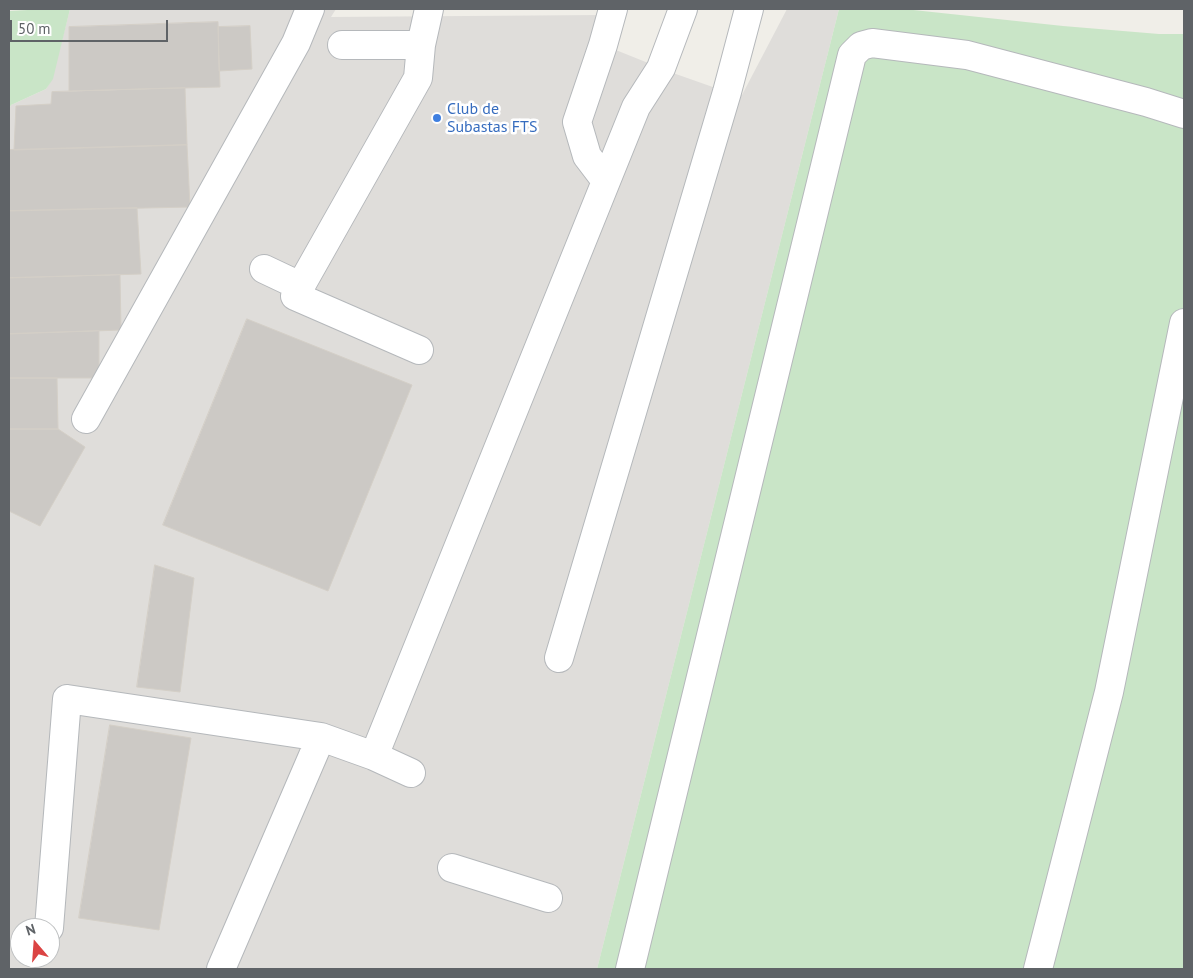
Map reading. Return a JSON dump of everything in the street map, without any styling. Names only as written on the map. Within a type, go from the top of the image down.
[{"type":"lane","points":[[86,419],[296,43],[310,9]]},
{"type":"lane","points":[[419,350],[295,296],[418,78],[421,45],[429,9]]},
{"type":"lane","points":[[606,181],[587,156],[578,122],[613,9]]},
{"type":"lane","points":[[374,756],[636,107],[660,68],[682,9]]},
{"type":"lane","points":[[559,658],[727,92],[749,9]]},
{"type":"lane","points":[[630,969],[852,55],[861,46],[872,43],[967,55],[1146,102],[1184,114]]},
{"type":"lane","points":[[342,45],[421,45]]},
{"type":"lane","points":[[264,269],[300,286]]},
{"type":"lane","points":[[1038,969],[1109,692],[1184,323]]},
{"type":"lane","points":[[50,918],[67,699],[321,737],[374,756],[411,773]]},
{"type":"lane","points":[[221,969],[321,737]]},
{"type":"lane","points":[[452,868],[548,898]]},
{"type":"shaded area","points":[[70,9],[336,9],[331,17],[601,15],[591,40],[673,73],[727,92],[742,95],[787,9],[839,9],[597,969],[9,969],[9,109],[11,105],[46,89],[52,79]]},
{"type":"green space","points":[[70,9],[53,79],[46,89],[11,105],[9,109],[9,11]]},
{"type":"green space","points":[[839,9],[904,9],[1063,26],[1159,34],[1184,34],[1184,969],[597,969]]},
{"type":"building","points":[[218,22],[220,87],[69,91],[69,27]]},
{"type":"building","points":[[250,26],[252,69],[219,71],[218,27]]},
{"type":"building","points":[[185,88],[187,145],[14,150],[16,106],[51,104],[52,92]]},
{"type":"building","points":[[187,145],[190,207],[9,211],[9,150]]},
{"type":"building","points":[[137,208],[141,274],[9,278],[9,211]]},
{"type":"building","points":[[120,275],[121,330],[9,334],[9,278]]},
{"type":"building","points":[[247,319],[412,385],[328,591],[163,525]]},
{"type":"building","points":[[99,331],[99,378],[9,378],[9,334]]},
{"type":"building","points":[[9,378],[57,378],[58,429],[9,429]]},
{"type":"building","points":[[9,429],[58,429],[85,447],[40,526],[9,511]]},
{"type":"building","points":[[155,565],[194,578],[180,692],[137,687]]},
{"type":"building","points":[[110,725],[191,738],[159,930],[79,918]]},
{"type":"place","name":"Club de Subastas FTS","points":[[437,118]]}]
